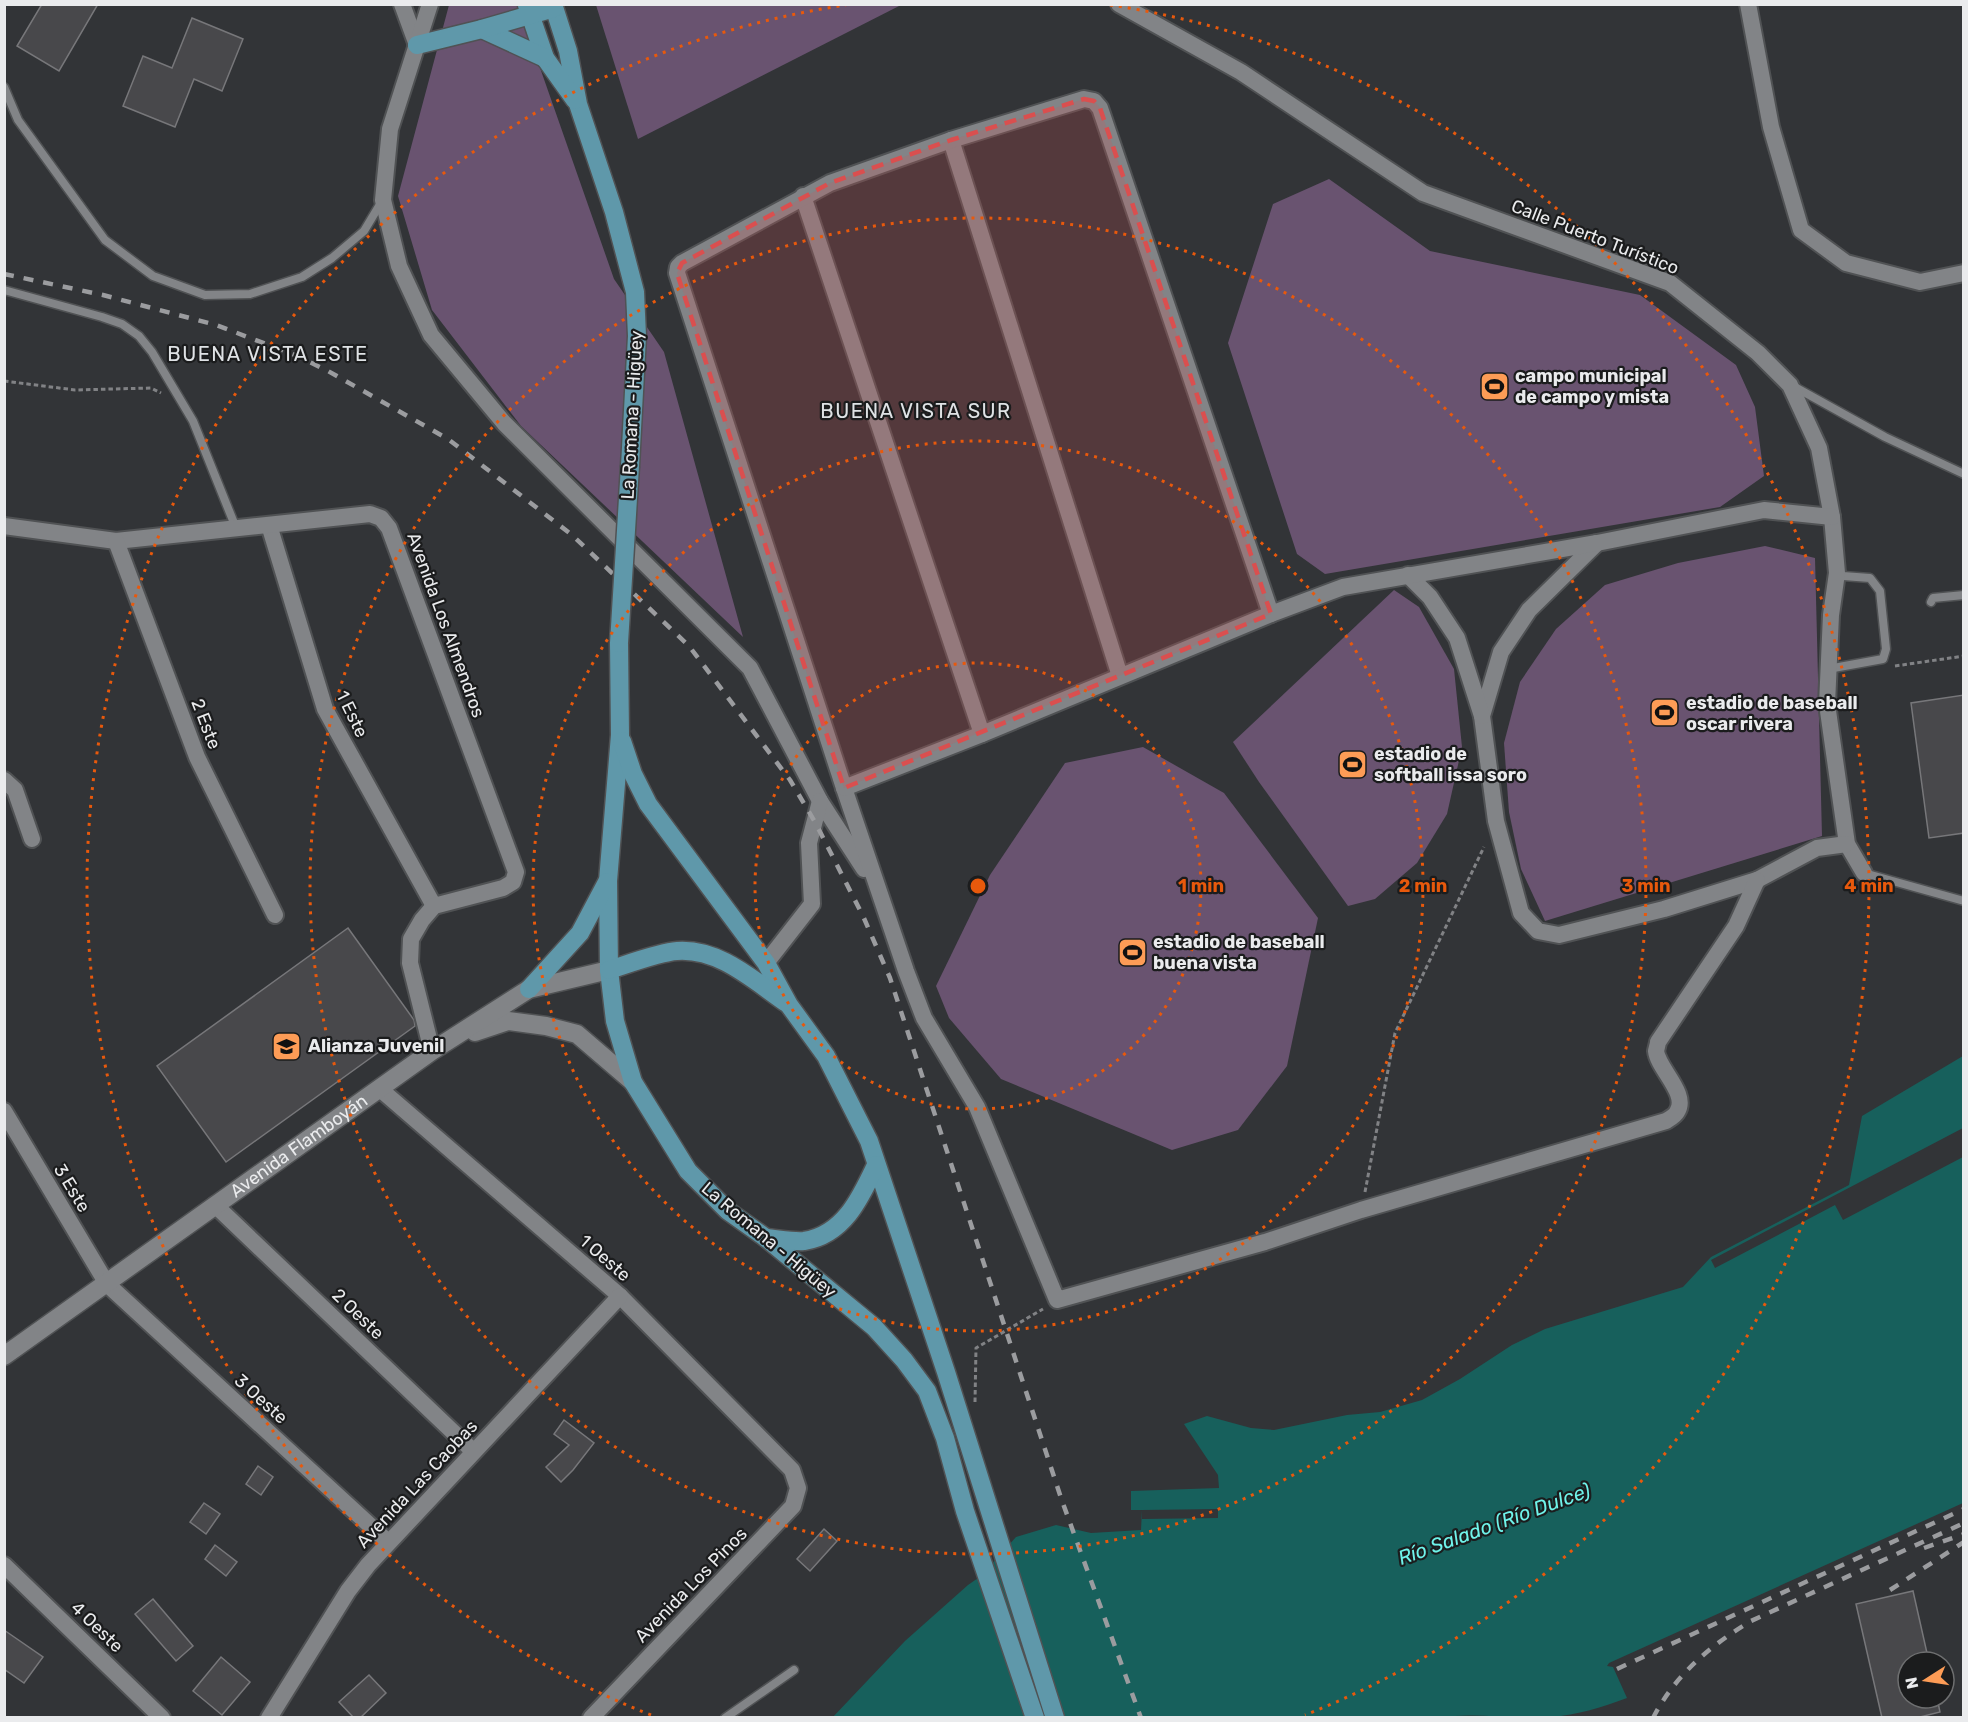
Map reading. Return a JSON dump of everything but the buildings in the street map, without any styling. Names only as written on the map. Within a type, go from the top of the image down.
[{"type":"main road","points":[[417,45],[482,29],[528,10],[553,6]]},
{"type":"main road","name":"La Romana - Higüey","points":[[553,6],[568,51],[578,104],[614,212],[635,292],[637,336],[619,643],[620,735],[608,881],[609,970],[615,1021],[633,1082],[688,1171],[728,1211],[766,1238],[874,1327],[904,1360],[927,1391],[945,1438],[965,1511],[1035,1718]]},
{"type":"main road","name":"La Romana - Higüey","points":[[528,10],[545,58],[578,104]]},
{"type":"main road","points":[[482,29],[545,58]]},
{"type":"main road","name":"La Romana - Higüey","points":[[620,735],[633,774],[648,804],[766,963],[789,1005],[826,1056],[869,1141],[946,1372],[1055,1718]]},
{"type":"main road","points":[[529,989],[580,933],[608,881]]},
{"type":"main road","points":[[609,970],[676,951],[704,953],[733,966],[789,1005]]},
{"type":"main road","points":[[766,1238],[804,1241],[833,1231],[862,1196],[876,1165]]},
{"type":"street","points":[[402,4],[417,45]]},
{"type":"street","points":[[430,4],[390,129],[383,200],[399,266],[430,335],[504,423],[750,668],[820,801],[878,890]]},
{"type":"street","name":"Calle Puerto Turístico","points":[[1119,4],[1241,72],[1424,193],[1670,283],[1758,353],[1790,385],[1819,448],[1832,517],[1837,573],[1831,615],[1827,704],[1847,844]]},
{"type":"street","points":[[1748,4],[1771,126],[1801,230],[1846,263],[1920,282],[1964,273]]},
{"type":"street","points":[[1271,614],[1100,108],[1094,101],[1084,99],[951,140],[830,183],[678,267],[677,273],[844,788],[924,1018],[977,1107],[1057,1300],[1264,1242],[1361,1210],[1666,1121],[1677,1113],[1680,1104],[1679,1095],[1659,1060],[1656,1051],[1658,1042],[1736,926],[1757,880]]},
{"type":"street","points":[[951,140],[1120,676]]},
{"type":"street","points":[[803,196],[982,734]]},
{"type":"street","points":[[844,788],[982,734],[1271,614],[1343,587],[1597,543],[1764,510],[1832,517]]},
{"type":"street","name":"Avenida Los Almendros","points":[[4,526],[116,540],[370,514],[381,518],[389,528],[516,872],[513,882],[503,888],[434,906]]},
{"type":"street","name":"1 Este","points":[[269,525],[325,709],[434,906]]},
{"type":"street","name":"2 Este","points":[[116,540],[197,757],[275,915]]},
{"type":"street","points":[[1482,716],[1502,652],[1529,610],[1597,543]]},
{"type":"street","points":[[1408,576],[1430,597],[1457,639],[1482,716],[1496,821],[1521,913],[1538,931],[1559,935],[1664,909],[1757,880],[1817,848],[1847,844],[1864,873]]},
{"type":"street","points":[[4,780],[15,790],[32,839]]},
{"type":"street","points":[[766,963],[812,904],[809,843],[820,801]]},
{"type":"street","points":[[432,1051],[410,963],[411,939],[434,906]]},
{"type":"street","name":"Avenida Flamboyán","points":[[4,1356],[432,1051],[529,989],[609,970]]},
{"type":"street","points":[[453,1038],[508,1021],[546,1026],[577,1034],[633,1082]]},
{"type":"street","name":"1 Oeste","points":[[380,1089],[620,1296],[792,1470]]},
{"type":"street","name":"3 Este","points":[[4,1111],[107,1284]]},
{"type":"street","name":"2 Oeste","points":[[215,1205],[473,1451]]},
{"type":"street","name":"3 Oeste","points":[[107,1284],[388,1542]]},
{"type":"street","name":"Avenida Las Caobas","points":[[269,1718],[348,1591],[388,1542],[620,1296]]},
{"type":"street","name":"Avenida Los Pinos","points":[[591,1718],[793,1506],[798,1488],[792,1470]]},
{"type":"street","name":"4 Oeste","points":[[4,1565],[162,1718]]},
{"type":"lane","points":[[4,87],[18,120],[105,240],[153,276],[204,295],[250,294],[302,277],[332,258],[364,231],[383,200]]},
{"type":"lane","points":[[4,290],[102,317],[122,324],[139,336],[152,352],[193,422],[236,528]]},
{"type":"lane","points":[[1790,385],[1885,438],[1964,474]]},
{"type":"lane","points":[[1828,669],[1882,660],[1886,650],[1880,591],[1870,578],[1843,576],[1837,573]]},
{"type":"lane","points":[[1930,602],[1934,598],[1964,595]]},
{"type":"lane","points":[[1864,873],[1964,901]]},
{"type":"lane","points":[[725,1718],[794,1671]]},
{"type":"path","points":[[4,381],[75,390],[151,388],[168,396]]},
{"type":"path","points":[[1361,1210],[1395,1033],[1496,821]]},
{"type":"path","points":[[976,1348],[1057,1300]]},
{"type":"highlighted area","points":[[1084,99],[1094,101],[1100,108],[1271,614],[844,788],[677,273],[682,263],[830,183],[951,140]]},
{"type":"shaded area","points":[[596,4],[901,5],[638,139]]},
{"type":"shaded area","points":[[449,5],[518,5],[614,279],[664,352],[743,637],[521,426],[432,310],[398,196]]},
{"type":"shaded area","name":"campo municipal de campo y mista","points":[[1329,179],[1430,251],[1640,295],[1736,365],[1755,407],[1764,476],[1720,507],[1325,574],[1297,554],[1228,343],[1273,204]]},
{"type":"shaded area","name":"estadio de baseball oscar rivera","points":[[1765,546],[1815,558],[1822,836],[1545,921],[1521,869],[1509,812],[1504,743],[1520,682],[1556,629],[1605,585],[1678,563]]},
{"type":"shaded area","name":"estadio de softball issa soro","points":[[1394,590],[1419,607],[1454,669],[1462,747],[1447,814],[1417,863],[1375,899],[1348,906],[1233,742]]},
{"type":"shaded area","name":"estadio de baseball buena vista","points":[[1143,747],[1224,793],[1318,918],[1287,1066],[1238,1130],[1172,1150],[1001,1079],[949,1018],[936,986],[990,875],[1065,763]]},
{"type":"water","name":"Río Salado (Río Dulce)","points":[[1963,1056],[1963,1503],[1609,1663],[1607,1666],[1613,1667],[1627,1698],[1570,1714],[1537,1718],[1467,1715],[1439,1718],[832,1718],[905,1641],[981,1576],[1016,1537],[1056,1525],[1091,1533],[1141,1530],[1142,1510],[1131,1510],[1131,1491],[1219,1488],[1218,1475],[1184,1424],[1207,1416],[1251,1428],[1274,1430],[1347,1415],[1380,1412],[1422,1400],[1460,1379],[1512,1345],[1545,1329],[1683,1287],[1711,1257],[1849,1185],[1862,1116]]},
{"type":"pier","points":[[1963,1128],[1963,1157],[1843,1220],[1835,1205],[1715,1268],[1711,1260]]},
{"type":"pier","points":[[1218,1509],[1218,1518],[1142,1519],[1142,1510]]},
{"type":"railway","points":[[4,274],[103,295],[216,325],[295,355],[328,371],[448,439],[572,535],[689,646],[790,780],[815,822],[863,916],[890,978],[1061,1498],[1141,1718]]},
{"type":"railway","points":[[1617,1669],[1964,1509]]},
{"type":"railway","points":[[1653,1718],[1672,1688],[1695,1662],[1722,1640],[1751,1621],[1964,1523]]},
{"type":"railway","points":[[1924,1548],[1964,1534]]},
{"type":"railway","points":[[1890,1590],[1964,1542]]},
{"type":"place","name":"campo municipal de campo y mista","points":[[1494,386]]},
{"type":"place","name":"estadio de baseball oscar rivera","points":[[1665,713]]},
{"type":"place","name":"estadio de softball issa soro","points":[[1353,764]]},
{"type":"place","name":"estadio de baseball buena vista","points":[[1132,952]]},
{"type":"place","name":"Alianza Juvenil","points":[[287,1046]]},
{"type":"district","name":"BUENA VISTA ESTE","points":[[268,354]]},
{"type":"district","name":"BUENA VISTA SUR","points":[[916,411]]}]
